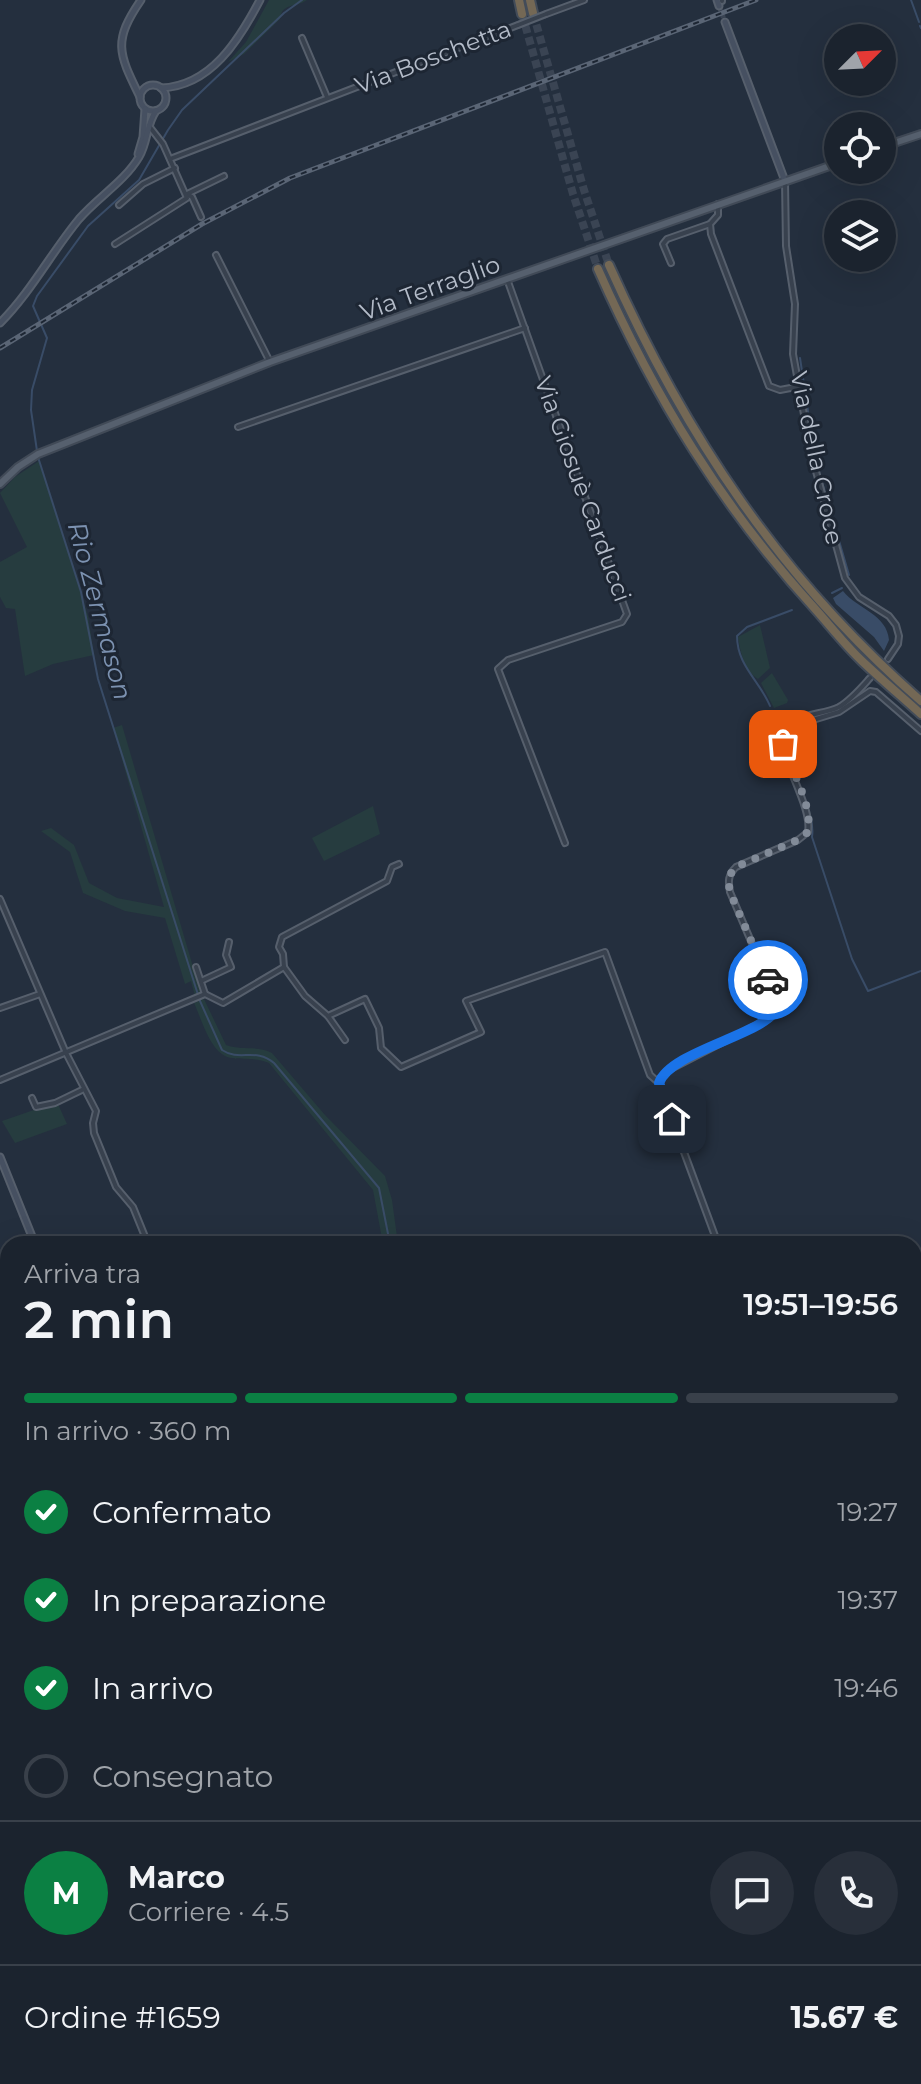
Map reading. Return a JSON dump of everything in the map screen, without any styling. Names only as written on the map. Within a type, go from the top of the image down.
[{"type":"highway","points":[[519,0],[522,14]]},
{"type":"highway","points":[[530,0],[533,13]]},
{"type":"highway","points":[[609,265],[664,380],[712,462],[747,512],[824,606],[921,701]]},
{"type":"highway","points":[[598,269],[652,383],[702,467],[737,517],[774,565],[860,659],[921,714]]},
{"type":"main road","points":[[133,165],[143,137],[145,112],[121,57],[120,44],[125,26],[141,0]]},
{"type":"main road","points":[[145,112],[162,107],[175,88],[201,74],[230,51],[260,0]]},
{"type":"main road","points":[[725,22],[785,181]]},
{"type":"main road","points":[[133,83],[146,87],[175,88]]},
{"type":"main road","points":[[140,97],[146,87]]},
{"type":"main road","points":[[161,88],[166,99]]},
{"type":"main road","points":[[0,323],[23,297],[76,223],[133,165],[146,142],[156,111]]},
{"type":"main road","points":[[896,142],[921,134]]},
{"type":"main road","name":"Via Terraglio","points":[[0,484],[38,454],[270,362],[824,168]]},
{"type":"main road","points":[[0,1157],[32,1236]]},
{"type":"street","name":"Via Boschetta","points":[[170,159],[582,0]]},
{"type":"street","name":"Via Boschetta","points":[[302,38],[327,97]]},
{"type":"street","points":[[145,112],[147,134],[159,138]]},
{"type":"street","points":[[149,126],[165,148],[187,196],[192,197],[201,217]]},
{"type":"street","points":[[146,142],[159,138]]},
{"type":"street","points":[[119,205],[143,184],[175,168]]},
{"type":"street","points":[[115,244],[187,196],[224,176]]},
{"type":"street","name":"Via della Croce","points":[[785,181],[786,246],[795,304],[793,354],[820,491],[845,578],[859,597],[889,616],[896,625],[898,644],[888,659]]},
{"type":"street","points":[[671,263],[663,244],[682,232],[710,224],[719,213],[718,204]]},
{"type":"street","points":[[677,218],[682,232]]},
{"type":"street","points":[[710,224],[717,252],[769,386],[780,390],[801,386]]},
{"type":"street","points":[[216,255],[270,362]]},
{"type":"street","name":"Via Giosuè Carducci","points":[[507,279],[627,614],[622,622],[508,660],[498,669],[565,843]]},
{"type":"street","points":[[238,427],[525,328]]},
{"type":"street","points":[[659,1083],[667,1071],[776,1013],[776,1000],[730,892],[730,873],[736,867],[798,840],[808,832],[804,802],[781,742],[785,731],[794,721],[839,707],[870,678]]},
{"type":"street","points":[[787,759],[796,753],[790,736],[796,726],[839,712],[870,691],[876,692],[921,731]]},
{"type":"street","points":[[345,1040],[328,1016],[305,996],[284,967],[279,947],[282,937],[387,881],[392,867],[399,864]]},
{"type":"street","points":[[0,899],[66,1053],[96,1111],[94,1133],[116,1187],[133,1207],[145,1236]]},
{"type":"street","points":[[201,981],[231,967],[226,955],[229,942]]},
{"type":"street","points":[[328,1016],[365,999],[379,1028],[381,1048],[401,1067],[481,1032],[466,1001],[605,952],[650,1075],[659,1083],[715,1236]]},
{"type":"street","points":[[196,967],[204,995]]},
{"type":"street","points":[[0,1080],[194,998],[204,995],[223,1003],[284,967]]},
{"type":"street","points":[[0,1008],[40,994]]},
{"type":"street","points":[[32,1098],[36,1107],[55,1103],[84,1089]]},
{"type":"green space","points":[[269,0],[307,0],[284,10],[280,19],[244,54],[228,62],[246,42]]},
{"type":"green space","points":[[39,461],[88,616],[94,655],[53,664],[25,676],[15,609],[6,608],[0,597],[0,562],[27,547],[0,493],[15,477]]},
{"type":"green space","points":[[760,625],[770,668],[758,679],[746,666],[738,637]]},
{"type":"green space","points":[[772,673],[788,700],[774,708],[761,683]]},
{"type":"green space","points":[[122,725],[201,994],[195,996],[191,981],[185,984],[165,918],[125,911],[83,893],[70,852],[41,831],[51,828],[74,845],[89,883],[117,898],[164,907],[113,728]]},
{"type":"green space","points":[[373,806],[380,834],[324,861],[312,838]]},
{"type":"green space","points":[[204,999],[226,1045],[272,1053],[325,1115],[385,1176],[397,1236],[382,1236],[373,1190],[269,1063],[232,1058],[218,1051],[194,1003]]},
{"type":"green space","points":[[57,1102],[67,1124],[15,1143],[2,1121]]},
{"type":"water","points":[[843,591],[883,624],[889,640],[884,651],[874,637],[836,604],[833,598]]},
{"type":"waterway","name":"Rio Zermason","points":[[37,451],[31,410],[32,390],[47,338],[33,306],[37,296],[88,226],[139,180],[182,110],[284,13],[302,0]]},
{"type":"waterway","points":[[911,0],[919,22]]},
{"type":"waterway","points":[[800,358],[815,458],[849,575]]},
{"type":"waterway","name":"Rio Zermason","points":[[38,457],[81,592],[98,679],[200,1001],[222,1050],[235,1055],[260,1056],[274,1063],[379,1188],[388,1236]]},
{"type":"waterway","points":[[832,593],[842,588]]},
{"type":"waterway","points":[[770,706],[745,665],[737,636],[747,627],[792,610]]},
{"type":"waterway","points":[[794,759],[796,778],[810,817],[812,837],[852,959],[868,991],[921,971]]},
{"type":"tunnel","points":[[719,6],[725,22]]},
{"type":"tunnel","points":[[533,13],[609,265]]},
{"type":"tunnel","points":[[522,14],[573,194],[598,269]]},
{"type":"railway","points":[[0,348],[202,224],[290,178],[756,0]]},
{"type":"way so far","points":[[768,980],[728,881],[736,867],[798,840],[808,832],[804,802],[783,744]]},
{"type":"route","points":[[672,1119],[660,1079],[667,1071],[776,1013],[776,1000],[768,980]]}]
